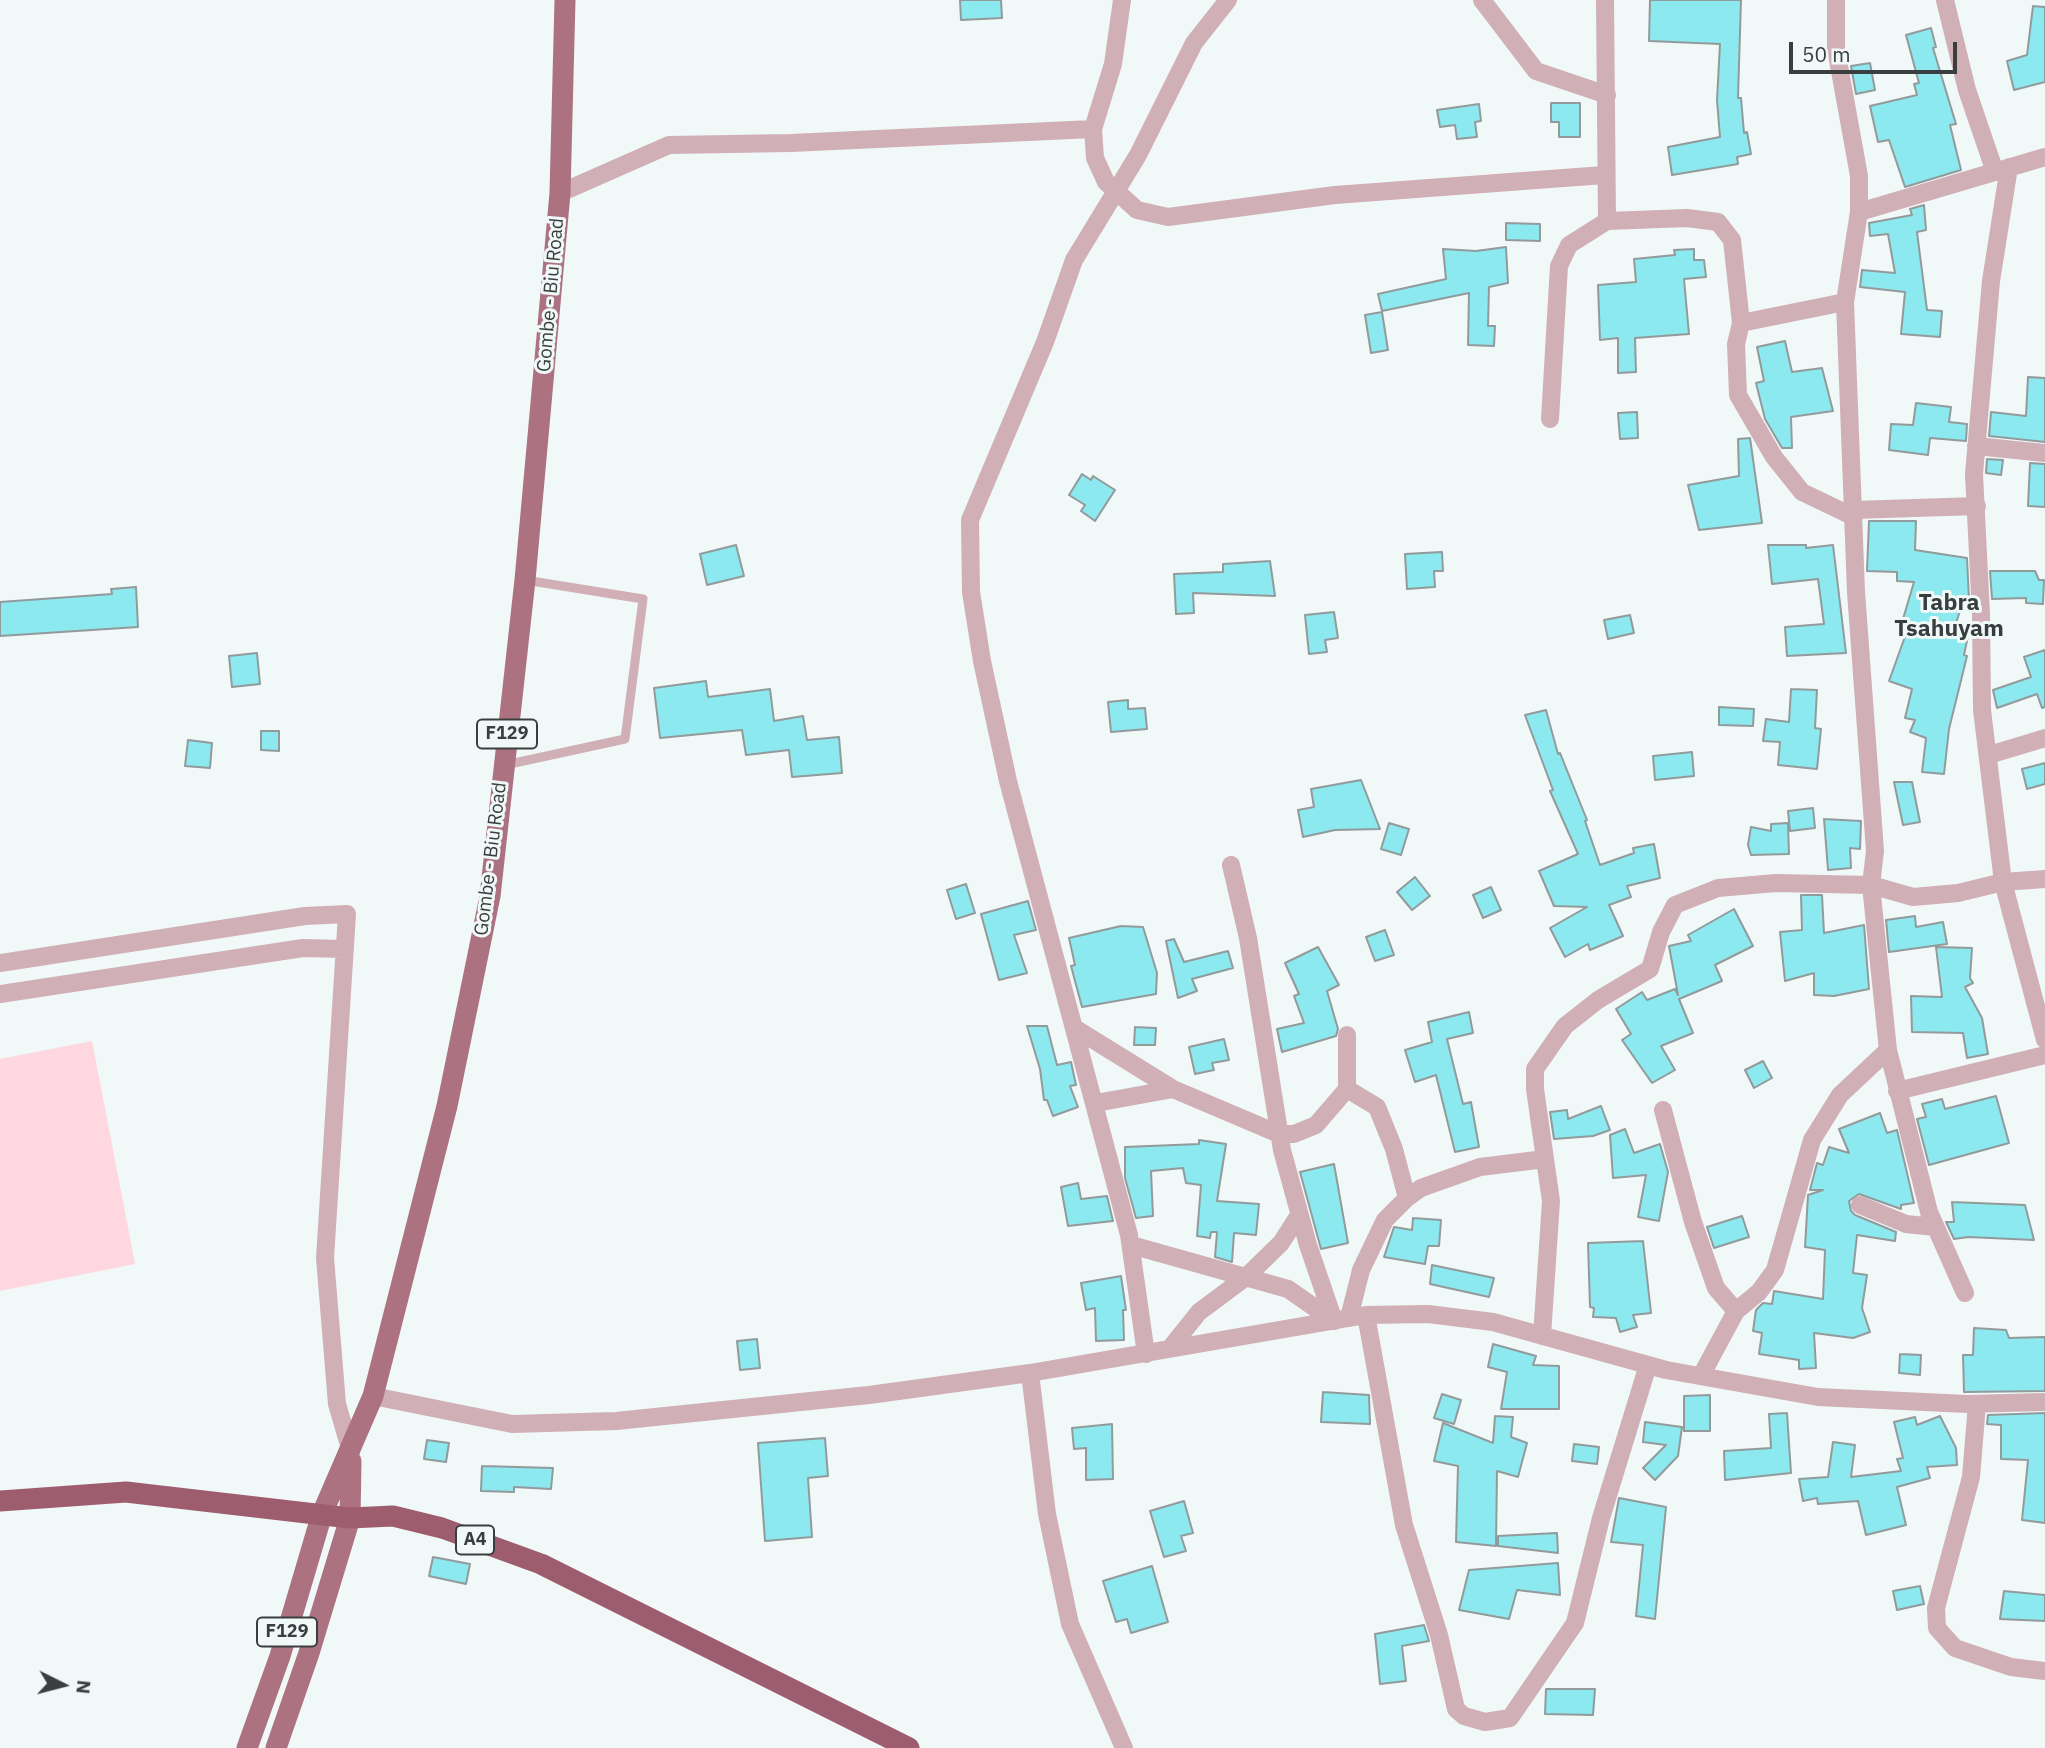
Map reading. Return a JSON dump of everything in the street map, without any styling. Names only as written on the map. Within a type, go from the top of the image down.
[{"type":"highway","name":"A4","points":[[0,1501],[126,1492],[350,1518],[393,1516],[442,1528],[541,1564],[909,1748]]},
{"type":"main road","name":"Gombe - Biu Road","points":[[322,1514],[352,1452],[373,1396],[447,1106],[490,896],[525,580],[560,193],[565,0]]},
{"type":"main road","name":"Gombe - Biu Road","points":[[350,1518],[352,1452]]},
{"type":"main road","name":"F129","points":[[247,1748],[280,1656],[322,1514]]},
{"type":"main road","name":"F129","points":[[276,1748],[309,1654],[350,1518]]},
{"type":"street","points":[[1122,0],[1113,64],[1093,130],[1096,158],[1106,182],[1137,210],[1168,217],[1335,195],[1604,175]]},
{"type":"street","points":[[1146,1354],[1131,1245],[1096,1103],[1008,780],[982,661],[971,592],[970,520],[1045,342],[1074,260],[1138,155],[1194,43],[1228,0]]},
{"type":"street","points":[[1482,0],[1536,71],[1607,95]]},
{"type":"street","points":[[1605,0],[1607,95],[1604,175],[1607,221]]},
{"type":"street","points":[[1836,0],[1836,49],[1859,176],[1859,212],[1845,302],[1856,592],[1875,851],[1871,885],[1888,1050],[1897,1091],[1935,1227],[1965,1293]]},
{"type":"street","points":[[1945,0],[1967,90],[2002,169],[1974,474],[1983,710],[2003,882],[2045,1040]]},
{"type":"street","points":[[560,193],[669,145],[791,143],[1093,130]]},
{"type":"street","points":[[1859,212],[2045,157]]},
{"type":"street","points":[[1550,419],[1559,266],[1569,245],[1607,221],[1688,218],[1718,222],[1732,240],[1741,323],[1736,344],[1738,395],[1774,457],[1802,492],[1854,513],[1977,506]]},
{"type":"street","points":[[1741,323],[1845,302]]},
{"type":"street","points":[[1976,446],[2045,453]]},
{"type":"street","points":[[1989,755],[2045,738]]},
{"type":"street","points":[[1231,865],[1248,937],[1279,1134],[1299,1214],[1350,1318],[1405,1525],[1439,1635],[1456,1709],[1464,1716],[1485,1722],[1510,1718],[1575,1622],[1601,1518],[1648,1365]]},
{"type":"street","points":[[1542,1336],[1551,1201],[1535,1069],[1565,1026],[1598,1000],[1650,969],[1661,932],[1675,905],[1718,888],[1776,883],[1871,885],[1913,897],[1958,893],[2003,882],[2045,879]]},
{"type":"street","points":[[0,963],[305,916],[347,914],[326,1258],[337,1404],[352,1452]]},
{"type":"street","points":[[0,994],[303,948],[344,949]]},
{"type":"street","points":[[1076,1029],[1173,1089],[1279,1134],[1294,1134],[1316,1125],[1347,1089],[1348,1035]]},
{"type":"street","points":[[1701,1376],[1736,1311],[1759,1292],[1775,1270],[1812,1140],[1840,1095],[1888,1050]]},
{"type":"street","points":[[1897,1091],[2045,1055]]},
{"type":"street","points":[[1096,1103],[1173,1089]]},
{"type":"street","points":[[1347,1089],[1377,1107],[1407,1198]]},
{"type":"street","points":[[1663,1110],[1693,1222],[1716,1288],[1736,1311]]},
{"type":"street","points":[[1350,1318],[1361,1269],[1385,1220],[1407,1198],[1421,1188],[1480,1167],[1545,1159]]},
{"type":"street","points":[[1860,1205],[1906,1224],[1935,1227]]},
{"type":"street","points":[[1171,1347],[1199,1312],[1246,1277],[1281,1243],[1299,1214]]},
{"type":"street","points":[[1131,1245],[1288,1289],[1350,1318]]},
{"type":"street","points":[[373,1396],[512,1424],[616,1421],[869,1395],[1030,1373],[1350,1318],[1428,1314],[1493,1322],[1648,1365],[1818,1397],[1977,1404],[2045,1402]]},
{"type":"street","points":[[1030,1373],[1046,1514],[1070,1624],[1124,1748]]},
{"type":"street","points":[[1977,1404],[1971,1477],[1936,1608],[1937,1628],[1955,1648],[2011,1667],[2045,1671]]},
{"type":"lane","points":[[503,766],[625,740],[643,599],[525,580]]},
{"type":"shaded area","points":[[92,1041],[135,1264],[0,1291],[0,1059]]},
{"type":"building","points":[[960,0],[1001,0],[1002,18],[961,20]]},
{"type":"building","points":[[1650,0],[1741,0],[1738,98],[1741,98],[1744,133],[1747,132],[1751,154],[1737,157],[1738,164],[1672,175],[1668,147],[1720,137],[1717,100],[1720,44],[1649,41]]},
{"type":"building","points":[[2033,6],[2045,7],[2045,82],[2014,90],[2007,61],[2027,55]]},
{"type":"building","points":[[1931,28],[1936,47],[1933,48],[1956,124],[1950,125],[1961,170],[1905,187],[1889,140],[1878,142],[1870,106],[1917,95],[1914,84],[1919,83],[1906,35]]},
{"type":"building","points":[[1870,63],[1875,90],[1856,94],[1851,66]]},
{"type":"building","points":[[1551,103],[1580,103],[1580,137],[1559,137],[1559,122],[1551,122]]},
{"type":"building","points":[[1479,104],[1481,121],[1475,122],[1477,137],[1457,139],[1455,125],[1440,127],[1437,110]]},
{"type":"building","points":[[1924,205],[1926,230],[1917,232],[1927,310],[1942,311],[1940,337],[1901,334],[1905,292],[1860,287],[1862,270],[1895,273],[1888,234],[1870,236],[1869,223],[1912,215],[1910,209]]},
{"type":"building","points":[[1506,223],[1540,224],[1540,241],[1506,240]]},
{"type":"building","points":[[1506,247],[1508,283],[1489,287],[1488,326],[1495,326],[1494,346],[1468,345],[1469,293],[1382,311],[1378,294],[1446,279],[1443,249],[1476,251]]},
{"type":"building","points":[[1694,249],[1694,260],[1704,260],[1706,277],[1684,279],[1689,334],[1635,338],[1636,372],[1618,373],[1618,338],[1600,340],[1598,285],[1636,282],[1634,259],[1675,255],[1674,250]]},
{"type":"building","points":[[1382,312],[1388,350],[1371,353],[1365,315]]},
{"type":"building","points":[[1785,341],[1792,372],[1822,368],[1833,411],[1791,417],[1792,448],[1782,448],[1765,419],[1756,383],[1764,381],[1757,347]]},
{"type":"building","points":[[2028,377],[2045,378],[2045,442],[1989,436],[1991,412],[2026,416]]},
{"type":"building","points":[[1916,403],[1951,407],[1949,422],[1967,424],[1966,441],[1930,438],[1928,455],[1889,450],[1891,424],[1913,425]]},
{"type":"building","points":[[1637,412],[1638,438],[1620,439],[1618,413]]},
{"type":"building","points":[[1750,438],[1762,523],[1699,530],[1688,485],[1739,476],[1738,439]]},
{"type":"building","points":[[1987,459],[2003,460],[2001,475],[1986,473]]},
{"type":"building","points":[[2030,463],[2045,464],[2045,507],[2028,506]]},
{"type":"building","points":[[1082,474],[1091,480],[1093,476],[1115,490],[1095,521],[1081,511],[1085,505],[1069,495]]},
{"type":"building","points":[[1869,521],[1916,521],[1915,550],[1967,558],[1969,599],[1964,599],[1953,632],[1968,636],[1964,655],[1967,656],[1949,729],[1944,774],[1922,772],[1926,738],[1910,732],[1915,720],[1905,718],[1912,689],[1889,681],[1907,631],[1900,629],[1914,582],[1897,581],[1897,572],[1867,571]]},
{"type":"building","points":[[736,545],[744,576],[707,585],[700,554]]},
{"type":"building","points":[[1768,545],[1806,545],[1806,548],[1833,545],[1846,653],[1787,656],[1785,627],[1824,624],[1818,579],[1772,584]]},
{"type":"building","points":[[1442,552],[1443,571],[1434,571],[1435,587],[1407,589],[1405,554]]},
{"type":"building","points":[[1270,561],[1275,596],[1193,593],[1194,613],[1176,614],[1174,574],[1223,572],[1223,564]]},
{"type":"building","points":[[1990,571],[2035,571],[2039,580],[2044,580],[2043,604],[2026,603],[2026,598],[1992,599]]},
{"type":"building","points":[[136,587],[138,627],[0,636],[0,602],[112,594],[111,589]]},
{"type":"building","points":[[1334,612],[1338,638],[1325,640],[1327,652],[1309,654],[1305,615]]},
{"type":"building","points":[[1630,615],[1634,633],[1608,639],[1604,620]]},
{"type":"building","points":[[2045,650],[2045,707],[2042,708],[2037,694],[1997,708],[1993,690],[2031,677],[2024,657]]},
{"type":"building","points":[[257,653],[260,684],[232,687],[229,656]]},
{"type":"building","points":[[706,681],[708,697],[770,689],[774,721],[803,716],[807,740],[839,737],[842,773],[792,777],[789,750],[746,755],[742,730],[660,738],[654,688]]},
{"type":"building","points":[[1791,689],[1817,690],[1815,728],[1821,729],[1817,769],[1778,765],[1780,742],[1763,741],[1766,719],[1789,722]]},
{"type":"building","points":[[1128,700],[1128,709],[1145,708],[1147,729],[1111,732],[1108,702]]},
{"type":"building","points":[[1719,707],[1754,709],[1753,726],[1719,725]]},
{"type":"building","points":[[1546,710],[1558,754],[1560,753],[1587,820],[1585,821],[1600,865],[1634,853],[1633,848],[1654,844],[1660,878],[1627,886],[1631,897],[1609,905],[1623,936],[1590,950],[1588,944],[1565,957],[1550,928],[1587,907],[1554,906],[1539,871],[1578,854],[1550,791],[1553,790],[1525,715]]},
{"type":"building","points":[[261,731],[279,731],[279,751],[261,750]]},
{"type":"building","points":[[188,740],[212,743],[210,768],[185,766]]},
{"type":"building","points":[[1692,752],[1694,776],[1655,780],[1653,756]]},
{"type":"building","points":[[2045,763],[2045,784],[2027,789],[2022,769]]},
{"type":"building","points":[[1361,780],[1380,829],[1335,830],[1303,837],[1298,810],[1314,807],[1311,789]]},
{"type":"building","points":[[1894,782],[1912,782],[1920,822],[1903,825]]},
{"type":"building","points":[[1813,808],[1815,828],[1790,831],[1788,811]]},
{"type":"building","points":[[1824,819],[1861,821],[1860,849],[1850,848],[1851,868],[1828,870]]},
{"type":"building","points":[[1389,823],[1409,829],[1401,855],[1381,849]]},
{"type":"building","points":[[1788,823],[1789,854],[1751,855],[1748,845],[1751,827],[1771,831],[1771,824]]},
{"type":"building","points":[[1415,877],[1430,896],[1412,910],[1397,892]]},
{"type":"building","points":[[966,884],[975,913],[956,919],[947,890]]},
{"type":"building","points":[[1491,887],[1501,910],[1483,918],[1473,895]]},
{"type":"building","points":[[1801,895],[1822,895],[1824,933],[1864,925],[1869,989],[1834,996],[1814,995],[1814,973],[1785,981],[1780,932],[1802,930]]},
{"type":"building","points":[[1028,901],[1036,930],[1014,935],[1027,973],[999,980],[981,914]]},
{"type":"building","points":[[1734,909],[1753,946],[1715,965],[1722,981],[1679,999],[1693,1033],[1661,1046],[1675,1070],[1652,1083],[1622,1040],[1631,1034],[1616,1009],[1642,992],[1647,1000],[1675,989],[1678,995],[1669,946],[1691,941],[1688,935]]},
{"type":"building","points":[[1915,916],[1916,927],[1943,922],[1947,944],[1889,952],[1886,920]]},
{"type":"building","points":[[1121,926],[1143,927],[1157,973],[1156,994],[1082,1007],[1071,966],[1075,965],[1069,938]]},
{"type":"building","points":[[1385,930],[1394,955],[1375,961],[1366,937]]},
{"type":"building","points":[[1174,939],[1184,962],[1228,951],[1233,968],[1192,979],[1197,991],[1178,998],[1166,941]]},
{"type":"building","points":[[1318,947],[1339,985],[1327,991],[1338,1029],[1336,1036],[1282,1052],[1277,1029],[1304,1023],[1294,996],[1299,994],[1285,963]]},
{"type":"building","points":[[1936,947],[1972,948],[1970,978],[1973,983],[1965,987],[1982,1018],[1988,1054],[1967,1058],[1963,1033],[1912,1032],[1911,996],[1942,997]]},
{"type":"building","points":[[1469,1012],[1473,1033],[1447,1039],[1463,1104],[1471,1102],[1479,1147],[1455,1152],[1436,1075],[1415,1082],[1405,1050],[1432,1042],[1428,1022]]},
{"type":"building","points":[[1027,1026],[1047,1026],[1057,1065],[1071,1062],[1076,1085],[1070,1086],[1078,1107],[1053,1116],[1047,1100],[1044,1100],[1040,1069]]},
{"type":"building","points":[[1135,1027],[1156,1028],[1155,1045],[1134,1045]]},
{"type":"building","points":[[1224,1039],[1229,1060],[1212,1063],[1214,1070],[1195,1074],[1189,1047]]},
{"type":"building","points":[[1763,1061],[1772,1078],[1754,1088],[1745,1070]]},
{"type":"building","points":[[1996,1096],[2009,1143],[1929,1165],[1917,1119],[1926,1117],[1922,1104],[1942,1099],[1945,1109]]},
{"type":"building","points":[[1601,1106],[1610,1130],[1593,1136],[1554,1139],[1550,1112],[1567,1110],[1568,1119]]},
{"type":"building","points":[[1880,1113],[1887,1133],[1897,1130],[1914,1203],[1901,1205],[1901,1209],[1859,1194],[1849,1201],[1851,1211],[1855,1215],[1896,1232],[1895,1241],[1857,1235],[1853,1273],[1867,1275],[1862,1308],[1870,1332],[1853,1338],[1814,1333],[1816,1368],[1799,1369],[1799,1360],[1759,1354],[1762,1333],[1753,1331],[1756,1310],[1763,1303],[1772,1304],[1774,1291],[1823,1299],[1825,1250],[1805,1247],[1808,1195],[1823,1190],[1810,1190],[1817,1163],[1823,1165],[1829,1147],[1849,1153],[1839,1129]]},
{"type":"building","points":[[1625,1129],[1634,1153],[1660,1144],[1668,1172],[1659,1221],[1638,1217],[1646,1175],[1613,1178],[1610,1135]]},
{"type":"building","points":[[1199,1140],[1226,1144],[1217,1201],[1259,1204],[1256,1235],[1234,1233],[1232,1262],[1215,1257],[1217,1232],[1211,1232],[1210,1238],[1197,1236],[1201,1185],[1186,1183],[1183,1168],[1151,1171],[1153,1216],[1136,1218],[1125,1178],[1125,1147],[1199,1144]]},
{"type":"building","points":[[1334,1164],[1348,1243],[1321,1249],[1300,1172]]},
{"type":"building","points":[[1078,1183],[1081,1199],[1107,1196],[1113,1221],[1068,1226],[1061,1187]]},
{"type":"building","points":[[1952,1202],[2025,1205],[2034,1240],[1968,1237],[1954,1239],[1946,1222],[1954,1222]]},
{"type":"building","points":[[1742,1216],[1749,1237],[1714,1248],[1707,1227]]},
{"type":"building","points":[[1413,1218],[1441,1220],[1439,1246],[1428,1246],[1425,1264],[1384,1257],[1394,1227],[1412,1230]]},
{"type":"building","points":[[1643,1241],[1651,1313],[1633,1315],[1637,1327],[1620,1332],[1616,1318],[1593,1317],[1594,1308],[1590,1307],[1588,1243]]},
{"type":"building","points":[[1432,1265],[1494,1278],[1489,1297],[1430,1284]]},
{"type":"building","points":[[1121,1276],[1126,1310],[1123,1310],[1124,1340],[1096,1341],[1095,1308],[1086,1310],[1081,1283]]},
{"type":"building","points":[[1974,1328],[2006,1330],[2009,1338],[2045,1337],[2045,1391],[1964,1392],[1963,1355],[1973,1355]]},
{"type":"building","points":[[757,1339],[760,1368],[740,1370],[737,1341]]},
{"type":"building","points":[[1493,1344],[1536,1356],[1533,1365],[1559,1366],[1559,1409],[1501,1409],[1507,1372],[1488,1367]]},
{"type":"building","points":[[1900,1354],[1921,1355],[1920,1375],[1899,1373]]},
{"type":"building","points":[[1323,1392],[1369,1395],[1370,1424],[1321,1422]]},
{"type":"building","points":[[1442,1394],[1461,1400],[1454,1424],[1434,1418]]},
{"type":"building","points":[[1710,1395],[1710,1431],[1684,1431],[1684,1396]]},
{"type":"building","points":[[1787,1413],[1791,1473],[1725,1480],[1724,1451],[1771,1448],[1769,1414]]},
{"type":"building","points":[[2045,1413],[2045,1523],[2022,1520],[2028,1460],[2001,1459],[2001,1425],[1987,1424],[1988,1415]]},
{"type":"building","points":[[1495,1416],[1513,1417],[1511,1437],[1527,1443],[1518,1477],[1497,1471],[1496,1546],[1456,1542],[1458,1466],[1434,1461],[1443,1423],[1493,1443]]},
{"type":"building","points":[[1940,1416],[1956,1448],[1957,1465],[1927,1467],[1930,1478],[1897,1487],[1906,1525],[1866,1535],[1858,1501],[1818,1504],[1817,1498],[1803,1501],[1799,1479],[1828,1477],[1833,1442],[1855,1445],[1851,1477],[1901,1471],[1897,1459],[1903,1458],[1894,1422],[1915,1417],[1917,1425]]},
{"type":"building","points":[[1645,1422],[1682,1427],[1678,1456],[1655,1480],[1643,1468],[1666,1445],[1643,1442]]},
{"type":"building","points":[[1112,1424],[1113,1479],[1086,1480],[1086,1448],[1074,1449],[1072,1428]]},
{"type":"building","points":[[825,1438],[828,1476],[808,1478],[812,1537],[765,1541],[758,1443]]},
{"type":"building","points":[[427,1440],[449,1443],[446,1462],[424,1459]]},
{"type":"building","points":[[1574,1444],[1599,1447],[1597,1464],[1572,1461]]},
{"type":"building","points":[[482,1466],[553,1468],[551,1489],[514,1487],[514,1492],[481,1491]]},
{"type":"building","points":[[1619,1498],[1666,1507],[1655,1619],[1636,1616],[1643,1545],[1611,1542]]},
{"type":"building","points":[[1184,1501],[1193,1533],[1181,1536],[1186,1551],[1164,1557],[1150,1511]]},
{"type":"building","points":[[1557,1533],[1558,1553],[1498,1546],[1498,1536]]},
{"type":"building","points":[[433,1557],[470,1564],[466,1584],[429,1576]]},
{"type":"building","points":[[1558,1563],[1560,1595],[1517,1590],[1509,1619],[1459,1610],[1469,1570]]},
{"type":"building","points":[[1152,1566],[1168,1622],[1131,1633],[1127,1619],[1116,1622],[1103,1581]]},
{"type":"building","points":[[1920,1586],[1924,1604],[1897,1610],[1893,1591]]},
{"type":"building","points":[[2004,1591],[2045,1595],[2045,1621],[2000,1619]]},
{"type":"building","points":[[1424,1625],[1429,1641],[1402,1646],[1406,1681],[1380,1684],[1375,1634]]},
{"type":"building","points":[[1546,1689],[1595,1689],[1593,1715],[1545,1714]]},
{"type":"district","name":"Tabra Tsahuyam","points":[[1949,616]]}]
